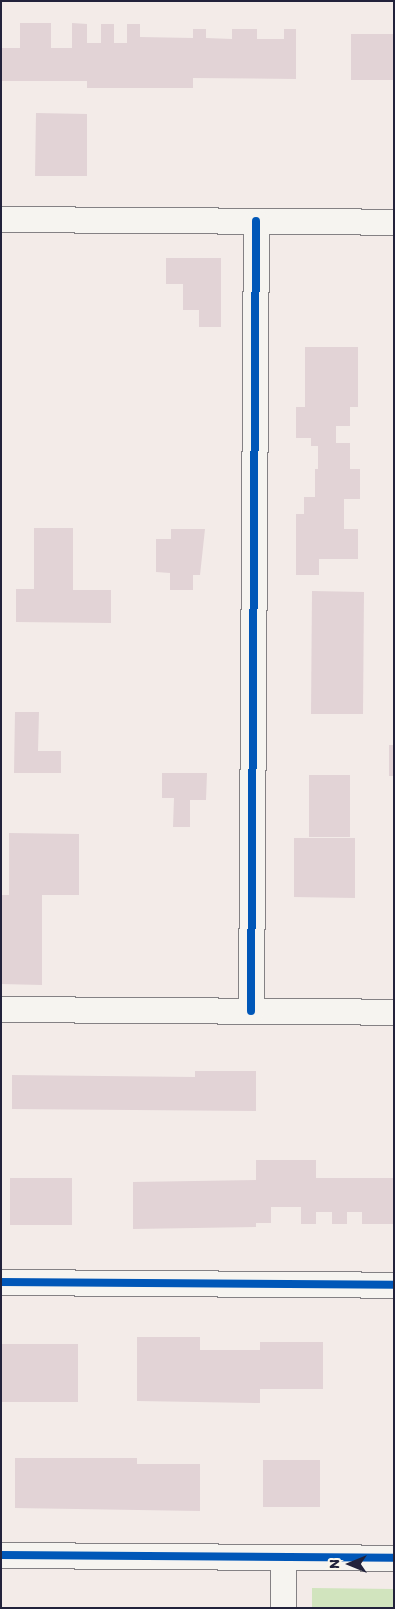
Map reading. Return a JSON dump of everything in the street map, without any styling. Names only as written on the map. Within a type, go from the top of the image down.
[{"type":"street","points":[[1,219],[394,222]]},
{"type":"street","points":[[251,1011],[256,221]]},
{"type":"street","points":[[1,1009],[394,1012]]},
{"type":"street","points":[[1,1282],[394,1285]]},
{"type":"street","points":[[1,1555],[394,1558]]},
{"type":"street","points":[[283,1557],[283,1608]]},
{"type":"green space","points":[[312,1588],[394,1589],[394,1608],[312,1608]]},
{"type":"building","points":[[20,23],[51,23],[51,48],[72,48],[72,23],[87,24],[87,43],[101,43],[101,24],[114,24],[114,43],[127,43],[127,24],[140,24],[140,37],[193,38],[193,29],[206,29],[206,38],[232,39],[232,29],[257,29],[257,39],[284,39],[284,29],[296,29],[296,79],[193,78],[193,88],[87,88],[87,81],[1,81],[1,48],[20,48]]},
{"type":"building","points":[[351,34],[394,34],[394,80],[351,80]]},
{"type":"building","points":[[36,113],[87,114],[87,176],[35,176]]},
{"type":"building","points":[[166,258],[221,258],[221,327],[199,327],[199,310],[183,310],[183,284],[166,284]]},
{"type":"building","points":[[305,347],[358,347],[358,407],[350,407],[350,426],[336,426],[336,443],[350,443],[350,469],[360,469],[360,499],[344,499],[344,529],[358,529],[358,559],[319,559],[319,575],[296,575],[296,514],[304,514],[304,497],[315,497],[315,469],[318,469],[318,446],[311,446],[311,438],[296,438],[296,407],[305,407]]},
{"type":"building","points":[[34,528],[73,528],[73,590],[111,590],[111,623],[16,622],[16,589],[34,589]]},
{"type":"building","points":[[171,529],[205,529],[200,575],[193,575],[193,590],[170,590],[170,573],[156,572],[156,539],[171,539]]},
{"type":"building","points":[[312,591],[364,592],[363,714],[311,714]]},
{"type":"building","points":[[15,712],[39,712],[38,751],[61,751],[61,773],[14,773]]},
{"type":"building","points":[[389,745],[394,745],[394,776],[389,776]]},
{"type":"building","points":[[162,773],[207,773],[206,800],[190,800],[190,827],[173,827],[174,798],[162,798]]},
{"type":"building","points":[[309,775],[350,775],[350,837],[309,837]]},
{"type":"building","points":[[9,833],[79,834],[79,895],[42,895],[42,985],[1,984],[1,895],[9,895]]},
{"type":"building","points":[[294,838],[355,838],[355,898],[294,897]]},
{"type":"building","points":[[195,1071],[256,1071],[256,1111],[12,1109],[12,1075],[195,1077]]},
{"type":"building","points":[[256,1160],[316,1160],[316,1178],[394,1178],[394,1224],[362,1224],[362,1212],[347,1212],[347,1224],[332,1224],[332,1212],[316,1212],[316,1224],[301,1224],[301,1207],[271,1207],[271,1223],[256,1223],[256,1227],[133,1229],[133,1182],[256,1180]]},
{"type":"building","points":[[10,1178],[72,1178],[72,1225],[10,1225]]},
{"type":"building","points":[[137,1337],[200,1337],[200,1350],[260,1350],[260,1342],[323,1342],[323,1389],[260,1389],[260,1403],[137,1401]]},
{"type":"building","points":[[1,1344],[78,1344],[78,1402],[1,1402]]},
{"type":"building","points":[[15,1458],[137,1458],[137,1464],[200,1464],[200,1511],[15,1508]]},
{"type":"building","points":[[263,1460],[320,1460],[320,1507],[263,1507]]},
{"type":"cycle path","points":[[251,1011],[256,221]]},
{"type":"cycle path","points":[[1,1282],[394,1285]]},
{"type":"cycle path","points":[[1,1555],[394,1558]]}]
